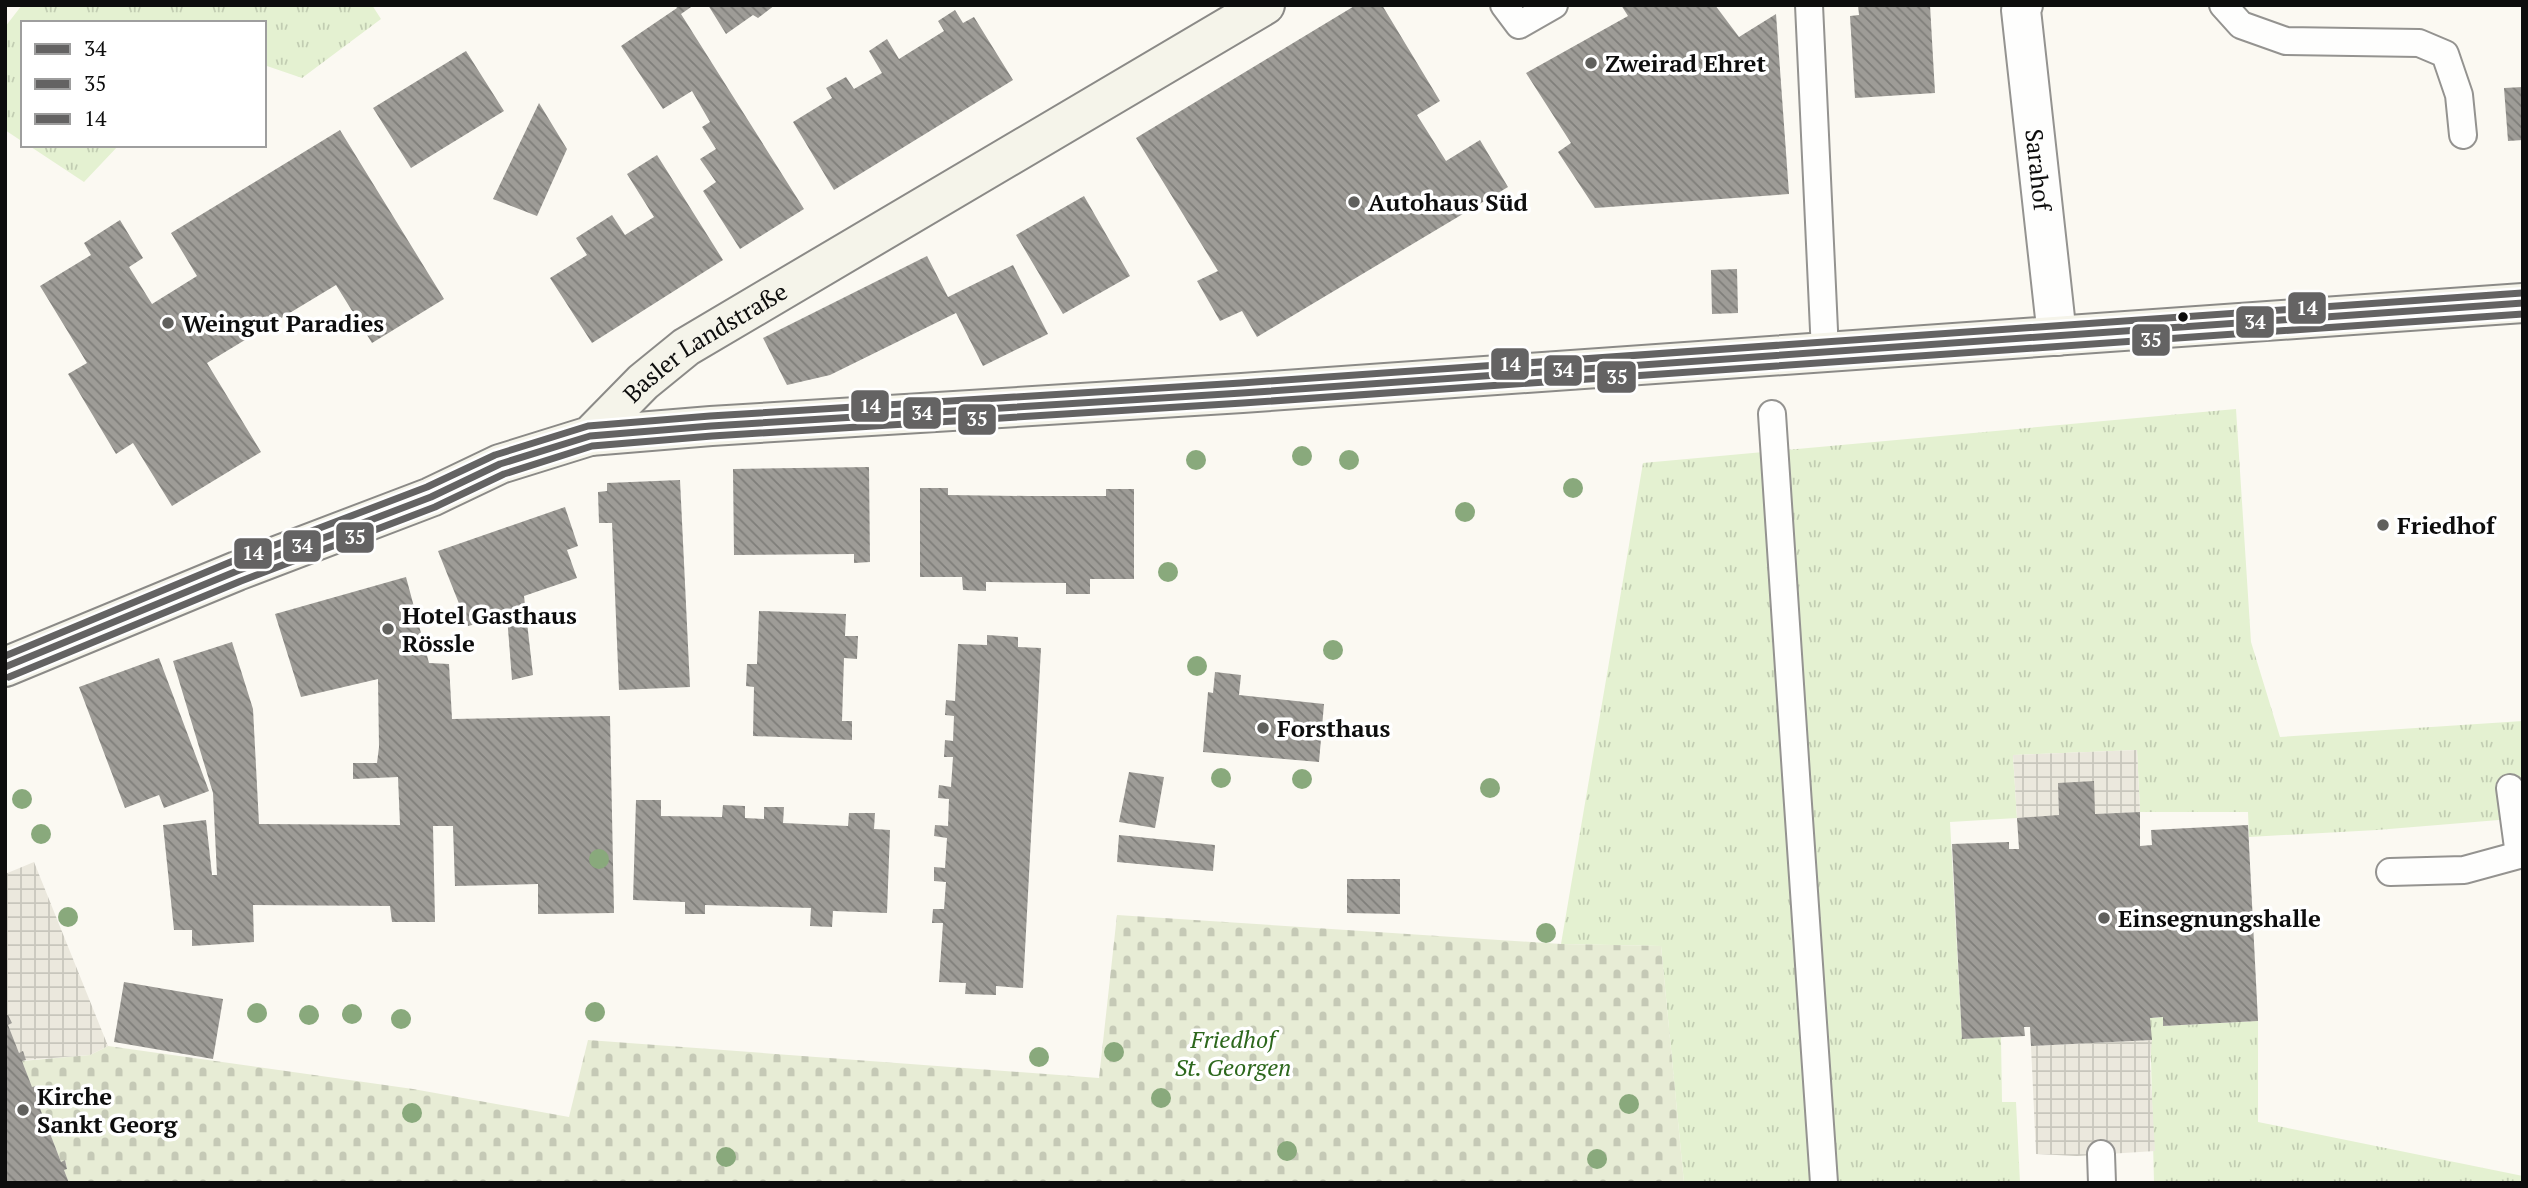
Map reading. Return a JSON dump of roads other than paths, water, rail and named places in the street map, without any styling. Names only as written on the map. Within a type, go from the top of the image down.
[{"type":"street","name":"Basler Landstraße","points":[[5,667],[237,572],[431,497],[500,464],[590,436],[643,382],[686,347],[1265,5]]},
{"type":"street","name":"Sarahof","points":[[2023,5],[2021,10],[2057,336]]},
{"type":"street","points":[[590,436],[2523,303]]},
{"type":"lane","points":[[1504,5],[1520,25],[1554,5]]},
{"type":"lane","points":[[1809,5],[1825,352]]},
{"type":"lane","points":[[2223,5],[2241,25],[2286,41],[2419,43],[2445,54],[2459,95],[2463,135]]},
{"type":"lane","points":[[1772,414],[1798,833],[1810,954],[1824,1183]]},
{"type":"lane","points":[[2390,872],[2464,870],[2521,855],[2510,788]]},
{"type":"lane","points":[[2101,1154],[2102,1183]]},
{"type":"place","name":"Zweirad Ehret","points":[[1591,63]]},
{"type":"place","name":"Autohaus Süd","points":[[1354,202]]},
{"type":"place","name":"Weingut Paradies","points":[[168,323]]},
{"type":"place","name":"Friedhof","points":[[2383,525]]},
{"type":"place","name":"Hotel Gasthaus Rössle","points":[[388,629]]},
{"type":"place","name":"Forsthaus","points":[[1263,728]]},
{"type":"place","name":"Einsegnungshalle","points":[[2104,918]]},
{"type":"place","name":"Kirche Sankt Georg","points":[[23,1110]]},
{"type":"park label","name":"Friedhof St. Georgen","points":[[1233,1053]]}]
